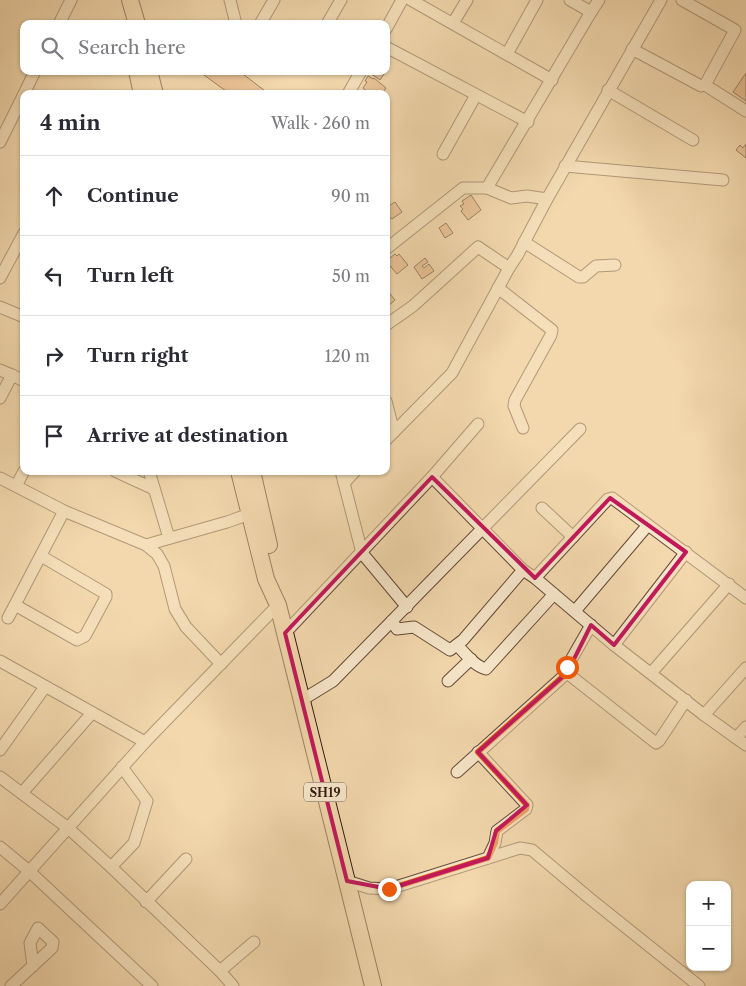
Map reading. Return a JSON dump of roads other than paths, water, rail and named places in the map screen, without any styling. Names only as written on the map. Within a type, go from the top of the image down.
[{"type":"main road","points":[[119,0],[124,20]]},
{"type":"main road","points":[[130,0],[135,20]]},
{"type":"main road","points":[[138,75],[141,90]]},
{"type":"main road","points":[[150,75],[154,90]]},
{"type":"main road","name":"SH19","points":[[241,475],[256,511],[276,578],[276,602],[373,986]]},
{"type":"main road","name":"SH19","points":[[252,475],[256,511]]},
{"type":"street","points":[[61,20],[71,0]]},
{"type":"street","points":[[230,0],[235,20]]},
{"type":"street","points":[[262,20],[274,0]]},
{"type":"street","points":[[329,20],[341,0]]},
{"type":"street","points":[[390,22],[402,0]]},
{"type":"street","points":[[411,0],[552,80]]},
{"type":"street","points":[[453,23],[466,0]]},
{"type":"street","points":[[507,54],[537,0]]},
{"type":"street","points":[[570,0],[592,12]]},
{"type":"street","points":[[487,188],[599,0]]},
{"type":"street","points":[[390,436],[452,374],[565,166],[661,0]]},
{"type":"street","points":[[682,0],[735,30],[705,85]]},
{"type":"street","points":[[390,49],[528,122]]},
{"type":"street","points":[[632,49],[701,86],[705,85],[746,111]]},
{"type":"street","points":[[26,90],[33,75]]},
{"type":"street","points":[[350,90],[360,75]]},
{"type":"street","points":[[608,90],[693,140]]},
{"type":"street","points":[[443,154],[476,95]]},
{"type":"street","points":[[0,142],[20,102]]},
{"type":"street","points":[[565,166],[723,180]]},
{"type":"street","points":[[390,246],[464,188],[487,188],[511,198],[527,196],[547,199]]},
{"type":"street","points":[[0,278],[20,241]]},
{"type":"street","points":[[524,242],[579,277],[583,277],[596,266],[615,265]]},
{"type":"street","points":[[390,322],[413,306],[478,247],[509,268]]},
{"type":"street","points":[[498,288],[552,330],[552,335],[515,400],[514,406],[523,428]]},
{"type":"street","points":[[0,307],[20,315]]},
{"type":"street","points":[[0,370],[20,379]]},
{"type":"street","points":[[0,398],[12,375]]},
{"type":"street","points":[[285,633],[362,553],[478,424]]},
{"type":"street","points":[[302,700],[333,681],[580,429]]},
{"type":"street","points":[[16,486],[22,475]]},
{"type":"street","points":[[124,475],[154,489]]},
{"type":"street","points":[[150,475],[169,538]]},
{"type":"street","points":[[343,477],[362,553],[407,607]]},
{"type":"street","points":[[432,477],[523,570],[614,645],[746,745]]},
{"type":"street","points":[[0,478],[64,512],[146,545],[157,554],[164,566],[175,609],[186,627],[221,664]]},
{"type":"street","points":[[534,578],[610,498],[615,499],[746,598]]},
{"type":"street","points":[[542,508],[573,537]]},
{"type":"street","points":[[146,545],[228,522],[256,511]]},
{"type":"street","points":[[8,618],[64,512]]},
{"type":"street","points":[[575,611],[648,524]]},
{"type":"street","points":[[614,645],[686,552]]},
{"type":"street","points":[[15,604],[77,640],[85,636],[106,597],[106,594],[40,556]]},
{"type":"street","points":[[392,622],[397,629],[414,627],[450,650],[464,640],[523,570]]},
{"type":"street","points":[[652,672],[729,584]]},
{"type":"street","points":[[457,644],[471,660],[482,668],[488,668],[554,594]]},
{"type":"street","points":[[0,904],[122,767],[221,664],[276,602]]},
{"type":"street","points":[[457,772],[567,673],[567,667],[591,625]]},
{"type":"street","points":[[448,681],[471,660]]},
{"type":"street","points":[[0,661],[145,742]]},
{"type":"street","points":[[567,673],[656,743],[686,700]]},
{"type":"street","points":[[704,715],[744,673]]},
{"type":"street","points":[[0,750],[45,687]]},
{"type":"street","points":[[22,793],[92,713]]},
{"type":"street","points":[[736,738],[746,727]]},
{"type":"street","points":[[478,752],[527,805],[526,809],[497,831],[495,843],[488,858]]},
{"type":"street","points":[[111,867],[134,843],[147,801],[122,767]]},
{"type":"street","points":[[0,777],[68,828],[220,971],[233,986]]},
{"type":"street","points":[[0,847],[29,871],[152,986]]},
{"type":"street","points":[[347,881],[369,888],[389,889],[526,847],[699,986]]},
{"type":"street","points":[[146,902],[186,859]]},
{"type":"street","points":[[220,971],[254,942]]},
{"type":"street","points":[[12,986],[33,966]]},
{"type":"street","points":[[0,982],[5,986]]}]
